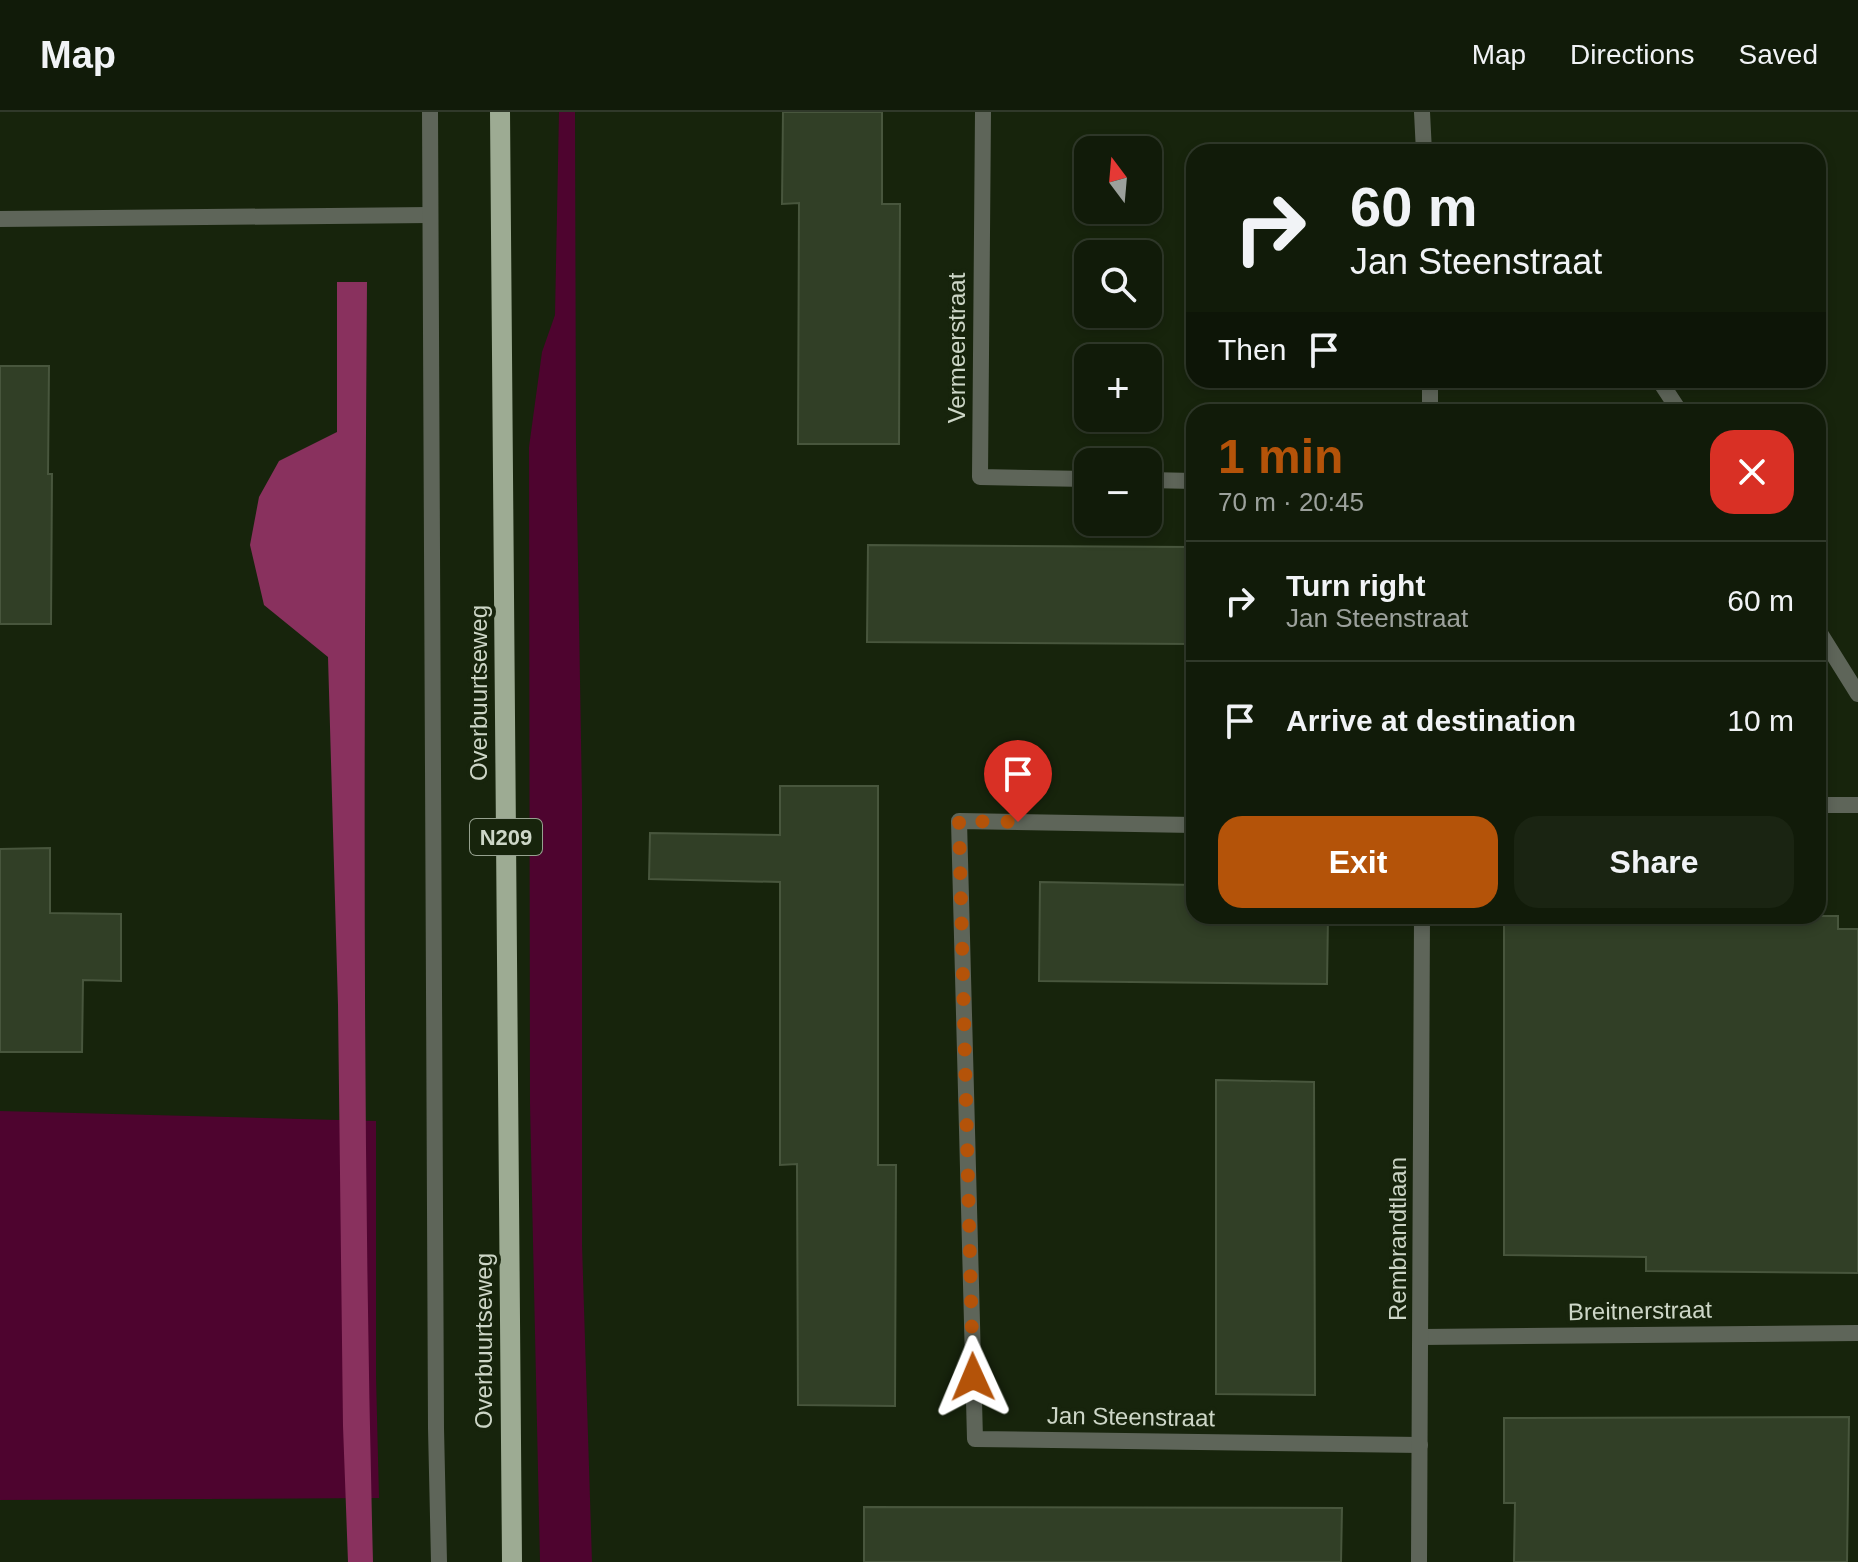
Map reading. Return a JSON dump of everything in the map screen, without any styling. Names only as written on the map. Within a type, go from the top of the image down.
[{"type":"main road","name":"Overbuurtseweg","points":[[500,112],[512,1562]]},
{"type":"street","name":"Overbuurtseweg","points":[[430,112],[439,1562]]},
{"type":"street","name":"Vermeerstraat","points":[[983,112],[980,477],[1074,479]]},
{"type":"street","points":[[1422,112],[1424,144]]},
{"type":"street","points":[[0,219],[430,215]]},
{"type":"street","points":[[1162,480],[1186,481]]},
{"type":"street","points":[[1826,643],[1858,694]]},
{"type":"street","points":[[1826,805],[1858,805]]},
{"type":"street","name":"Jan Steenstraat","points":[[1186,825],[959,821],[975,1439],[1420,1445]]},
{"type":"street","name":"Rembrandtlaan","points":[[1419,1562],[1422,924]]},
{"type":"street","name":"Breitnerstraat","points":[[1422,1337],[1858,1333]]},
{"type":"shaded area","points":[[559,112],[575,112],[582,799],[582,1245],[592,1562],[540,1562],[530,1104],[529,447],[542,352],[555,315]]},
{"type":"shaded area","points":[[337,282],[367,282],[365,1082],[373,1562],[348,1562],[328,657],[264,605],[250,545],[259,497],[279,461],[337,432]]},
{"type":"shaded area","points":[[0,1111],[376,1121],[379,1498],[0,1500]]},
{"type":"building","points":[[783,112],[882,112],[882,204],[900,204],[899,444],[798,444],[799,203],[782,204]]},
{"type":"building","points":[[0,366],[49,366],[51,624],[0,624]]},
{"type":"building","points":[[868,545],[1186,547],[1186,644],[867,642]]},
{"type":"building","points":[[780,786],[878,786],[878,1165],[896,1165],[895,1406],[798,1405],[797,1164],[780,1165],[780,882],[649,879],[650,833],[780,835]]},
{"type":"building","points":[[50,848],[50,913],[121,914],[121,981],[83,980],[82,1052],[0,1052],[0,849]]},
{"type":"building","points":[[1040,882],[1186,885],[1186,924],[1328,924],[1327,984],[1039,981]]},
{"type":"building","points":[[1826,916],[1838,916],[1838,929],[1858,929],[1858,1273],[1646,1271],[1646,1257],[1504,1255],[1504,924],[1826,924]]},
{"type":"building","points":[[1216,1080],[1314,1082],[1315,1395],[1216,1394]]},
{"type":"building","points":[[1849,1417],[1847,1562],[1514,1562],[1515,1503],[1504,1503],[1504,1418]]},
{"type":"building","points":[[864,1507],[1342,1508],[1341,1562],[864,1562]]},
{"type":"route","points":[[973,1377],[959,821],[1018,822]]}]
